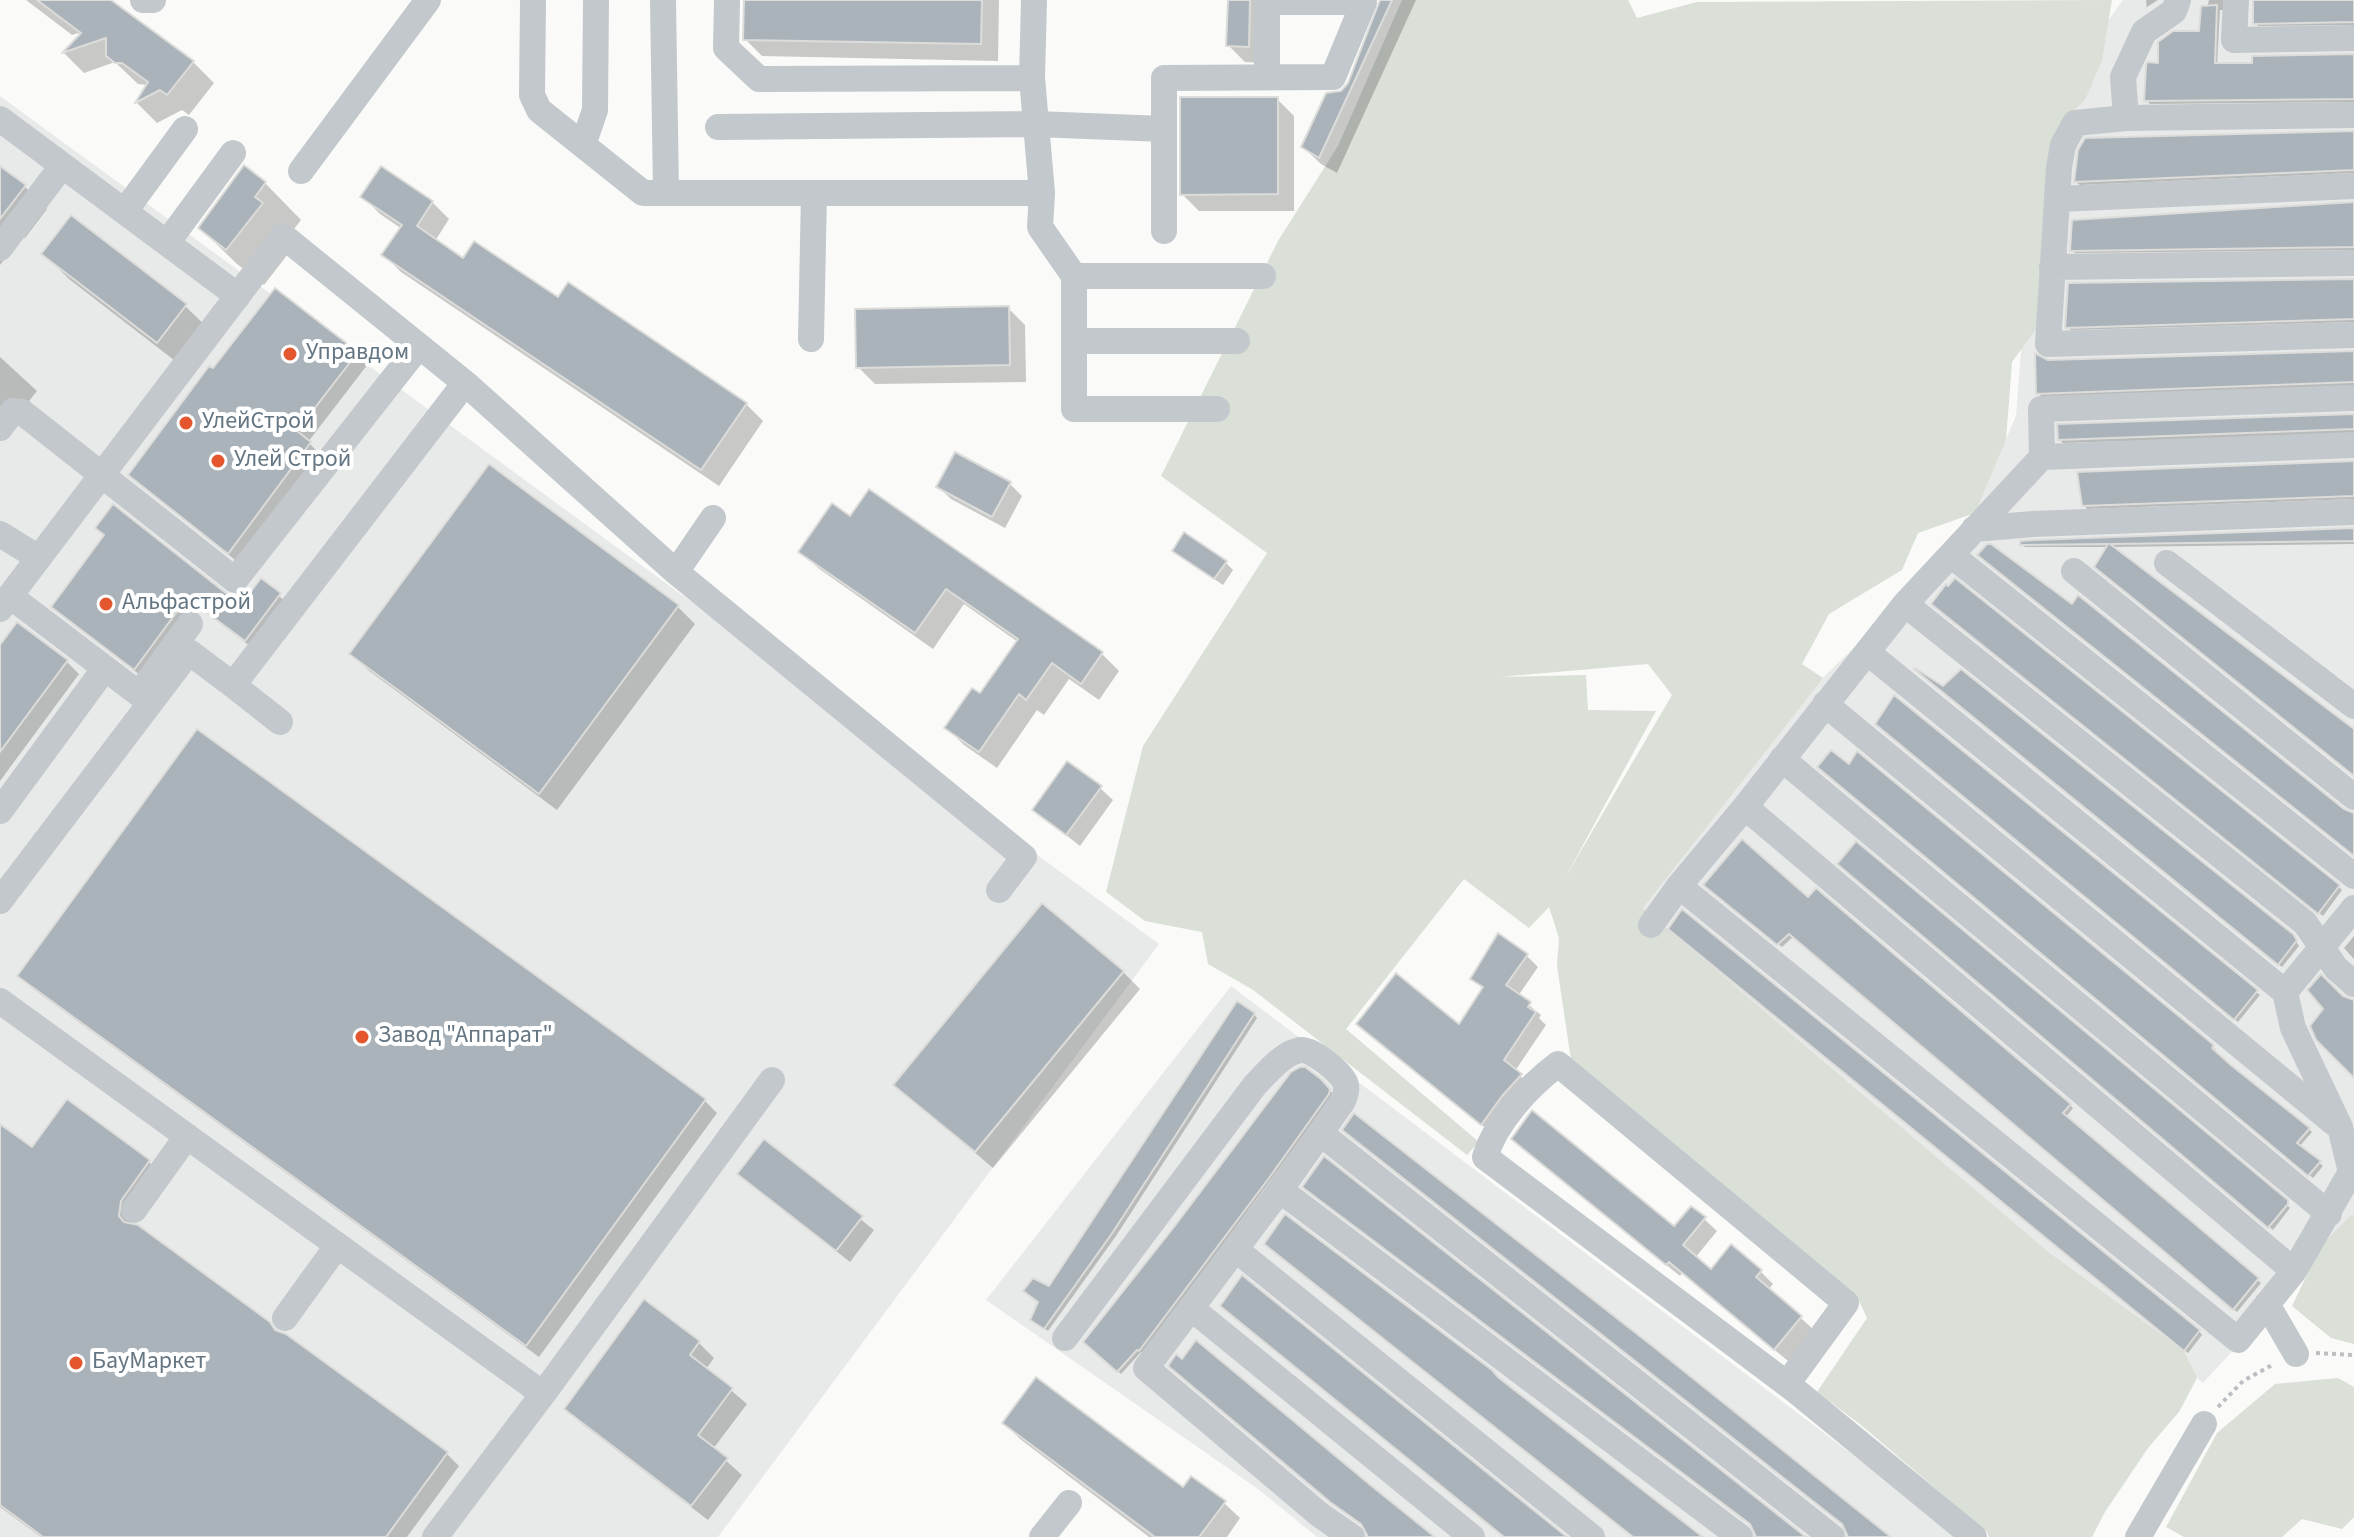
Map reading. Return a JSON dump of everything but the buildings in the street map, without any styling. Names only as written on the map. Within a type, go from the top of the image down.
[{"type":"street","points":[[143,0],[153,0]]},
{"type":"street","points":[[301,171],[428,0]]},
{"type":"street","points":[[533,0],[532,95],[539,110],[643,193],[1042,193]]},
{"type":"street","points":[[583,145],[595,110],[596,0]]},
{"type":"street","points":[[663,0],[666,193]]},
{"type":"street","points":[[727,0],[726,48],[759,79],[1032,78]]},
{"type":"street","points":[[1034,0],[1032,78],[1042,193],[1040,227],[1074,276],[1074,409],[1217,409]]},
{"type":"street","points":[[2126,118],[2123,77],[2144,32],[2174,11],[2178,0]]},
{"type":"street","points":[[2236,0],[2234,40],[2354,38]]},
{"type":"street","points":[[1164,231],[1164,78],[1267,77]]},
{"type":"street","points":[[2354,115],[2126,118],[2075,123],[2063,145],[2048,344],[2354,335]]},
{"type":"street","points":[[0,119],[238,296]]},
{"type":"street","points":[[718,127],[1036,124],[1164,129]]},
{"type":"street","points":[[125,211],[185,129]]},
{"type":"street","points":[[167,243],[233,153]]},
{"type":"street","points":[[2,240],[62,166]]},
{"type":"street","points":[[2058,199],[2354,186]]},
{"type":"street","points":[[811,339],[814,193]]},
{"type":"street","points":[[190,624],[139,694],[5,602],[283,236],[465,383],[676,572],[1024,857],[999,890]]},
{"type":"street","points":[[2052,267],[2354,263]]},
{"type":"street","points":[[1074,276],[1263,276]]},
{"type":"street","points":[[1074,341],[1237,341]]},
{"type":"street","points":[[0,427],[13,411],[22,412],[235,580],[419,346]]},
{"type":"street","points":[[233,685],[465,383]]},
{"type":"street","points":[[2042,457],[2041,409],[2354,398]]},
{"type":"street","points":[[1651,925],[1905,604],[2042,457],[2354,445]]},
{"type":"street","points":[[1974,529],[2354,512]]},
{"type":"street","points":[[676,572],[713,518]]},
{"type":"street","points":[[0,534],[39,558]]},
{"type":"street","points":[[1951,555],[2354,876]]},
{"type":"street","points":[[2167,563],[2354,706]]},
{"type":"street","points":[[2074,571],[2354,797]]},
{"type":"street","points":[[1905,604],[2305,923],[2336,968],[2354,984]]},
{"type":"street","points":[[0,901],[189,652],[280,722]]},
{"type":"street","points":[[1679,886],[2238,1340],[2294,1271],[2353,1172],[2340,1127],[2293,1028],[2285,992],[1867,652]]},
{"type":"street","points":[[0,811],[105,668]]},
{"type":"street","points":[[1825,704],[2340,1127]]},
{"type":"street","points":[[1782,759],[2329,1214]]},
{"type":"street","points":[[1745,807],[2294,1271]]},
{"type":"street","points":[[2285,992],[2354,908]]},
{"type":"street","points":[[4,1012],[187,1136],[543,1394]]},
{"type":"street","points":[[1065,1338],[1255,1085],[1291,1054],[1299,1050],[1315,1053],[1345,1081],[1347,1089],[1343,1101],[1146,1368],[1320,1515],[1352,1537]]},
{"type":"street","points":[[1787,1384],[1846,1303],[1558,1064],[1538,1079],[1491,1136],[1485,1157],[1787,1384],[1974,1537]]},
{"type":"street","points":[[435,1537],[772,1080]]},
{"type":"street","points":[[1320,1133],[1832,1537]]},
{"type":"street","points":[[134,1210],[187,1136]]},
{"type":"street","points":[[1280,1190],[1740,1537]]},
{"type":"street","points":[[285,1318],[337,1246]]},
{"type":"street","points":[[1235,1249],[1592,1537]]},
{"type":"street","points":[[2267,1304],[2296,1354]]},
{"type":"street","points":[[1191,1308],[1472,1537]]},
{"type":"street","points":[[2149,1533],[2204,1424]]},
{"type":"street","points":[[1042,1537],[1069,1503]]},
{"type":"path","points":[[2204,1424],[2243,1381],[2296,1354],[2354,1355]]},
{"type":"shaded area","points":[[1402,0],[1628,0],[1637,18],[1697,2],[2112,0],[2102,60],[2085,100],[2059,124],[2037,328],[2012,362],[2006,440],[1975,513],[1918,533],[1902,570],[1829,614],[1802,664],[1823,678],[1643,908],[2051,1254],[2184,1351],[2197,1378],[2179,1412],[2148,1448],[2092,1537],[1989,1537],[1987,1532],[1861,1425],[1817,1392],[1867,1318],[1859,1301],[1571,1060],[1557,966],[1559,938],[1549,907],[1529,928],[1464,879],[1346,1029],[1479,1142],[1467,1155],[1253,990],[1208,964],[1202,932],[1145,921],[1106,892],[1143,746],[1267,553],[1161,476],[1278,241],[1338,146]],"holes":[[[1648,664],[1672,695],[1565,878],[1656,711],[1588,710],[1586,675],[1499,677]]]},
{"type":"shaded area","points":[[2123,0],[2354,0],[2354,1229],[2287,1292],[2203,1383],[1643,908],[1809,691],[1961,544],[2016,416],[2039,115]]},
{"type":"shaded area","points":[[0,96],[1159,944],[718,1537],[0,1537]]},
{"type":"shaded area","points":[[1231,986],[1962,1537],[1317,1537],[1258,1489],[986,1300]]},
{"type":"shaded area","points":[[2354,1215],[2354,1344],[2331,1338],[2292,1306],[2321,1246]]},
{"type":"shaded area","points":[[2338,1378],[2354,1387],[2354,1517],[2342,1529],[2302,1519],[2282,1537],[2184,1537],[2166,1527],[2217,1433],[2275,1384]]},
{"type":"place","name":"Управдом","points":[[290,354]]},
{"type":"place","name":"УлейСтрой","points":[[186,423]]},
{"type":"place","name":"Улей Строй","points":[[218,461]]},
{"type":"place","name":"Альфастрой","points":[[106,604]]},
{"type":"place","name":"Завод \"Аппарат\"","points":[[362,1037]]},
{"type":"place","name":"БауМаркет","points":[[76,1363]]}]
